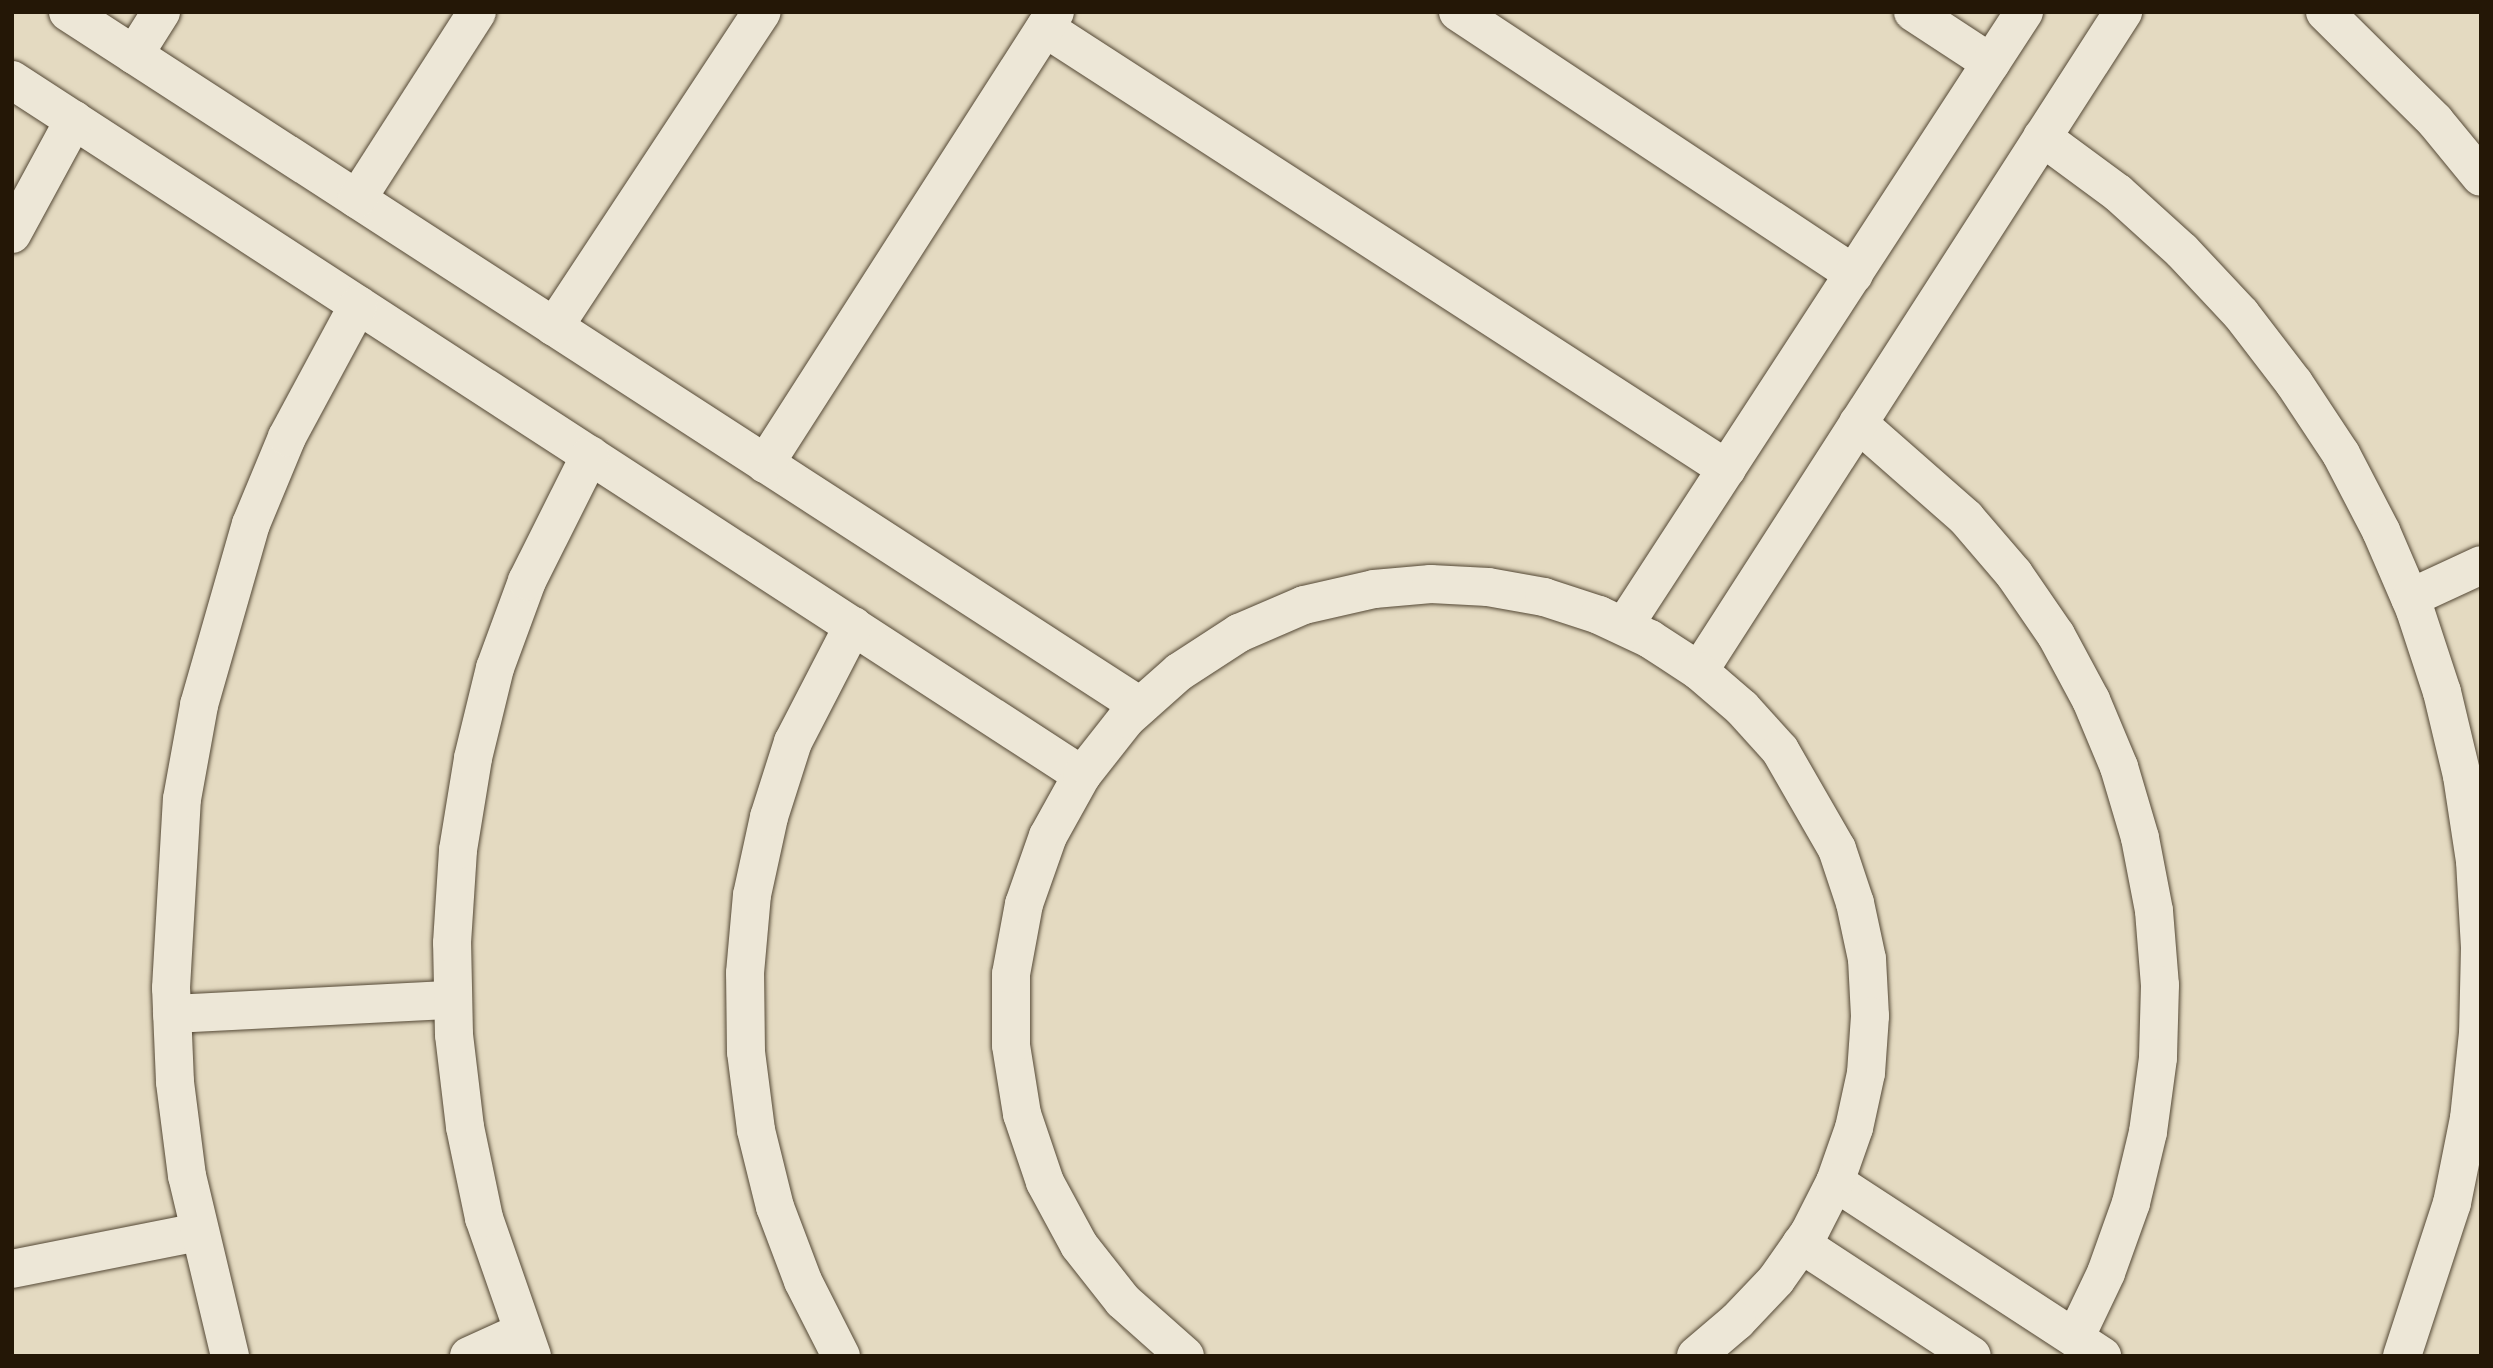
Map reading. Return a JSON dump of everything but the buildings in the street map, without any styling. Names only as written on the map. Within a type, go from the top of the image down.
[{"type":"street","points":[[68,12],[1140,706]]},
{"type":"street","points":[[134,55],[161,12]]},
{"type":"street","points":[[357,199],[477,12]]},
{"type":"street","points":[[554,327],[762,12]]},
{"type":"street","points":[[1458,12],[1854,274]]},
{"type":"street","points":[[1913,12],[1991,63]]},
{"type":"street","points":[[1623,626],[2024,12]]},
{"type":"street","points":[[1699,671],[2123,12]]},
{"type":"street","points":[[2325,12],[2426,111],[2481,177]]},
{"type":"street","points":[[765,464],[1050,20],[1727,469]]},
{"type":"street","points":[[12,80],[1082,775]]},
{"type":"street","points":[[12,234],[74,120]]},
{"type":"street","points":[[2042,137],[2118,192],[2241,314],[2294,383],[2340,454],[2381,531],[2410,598],[2442,692],[2462,776],[2480,931],[2478,1033],[2469,1118],[2452,1203],[2402,1356]]},
{"type":"street","points":[[230,1356],[199,1232],[177,1096],[172,1014],[173,893],[183,799],[198,705],[222,614],[251,524],[287,437],[358,305]]},
{"type":"street","points":[[1835,1182],[2088,1347],[2106,1273],[2131,1203],[2148,1132],[2158,1058],[2158,960],[2140,838],[2096,711],[2056,635],[2014,574],[1966,517],[1858,424]]},
{"type":"street","points":[[469,1356],[527,1344],[484,1218],[465,1127],[453,1000],[458,850],[472,758],[495,668],[527,581],[590,455]]},
{"type":"street","points":[[2410,598],[2481,565]]},
{"type":"street","points":[[1168,1350],[1123,1301],[1079,1245],[1045,1182],[1023,1114],[1011,1045],[1012,974],[1024,904],[1048,836],[1082,775],[1140,706],[1179,671],[1239,633],[1304,605],[1374,589],[1488,587],[1544,597],[1623,626],[1699,671],[1742,708],[1786,760],[1837,849],[1856,903],[1867,971],[1866,1073],[1854,1128],[1835,1182],[1801,1244],[1737,1321],[1696,1356]]},
{"type":"street","points":[[841,1356],[803,1281],[775,1207],[756,1130],[746,1052],[745,973],[752,895],[768,817],[793,742],[853,626]]},
{"type":"street","points":[[172,1014],[453,1000]]},
{"type":"street","points":[[12,1269],[199,1232]]},
{"type":"street","points":[[1801,1244],[1972,1356]]}]
